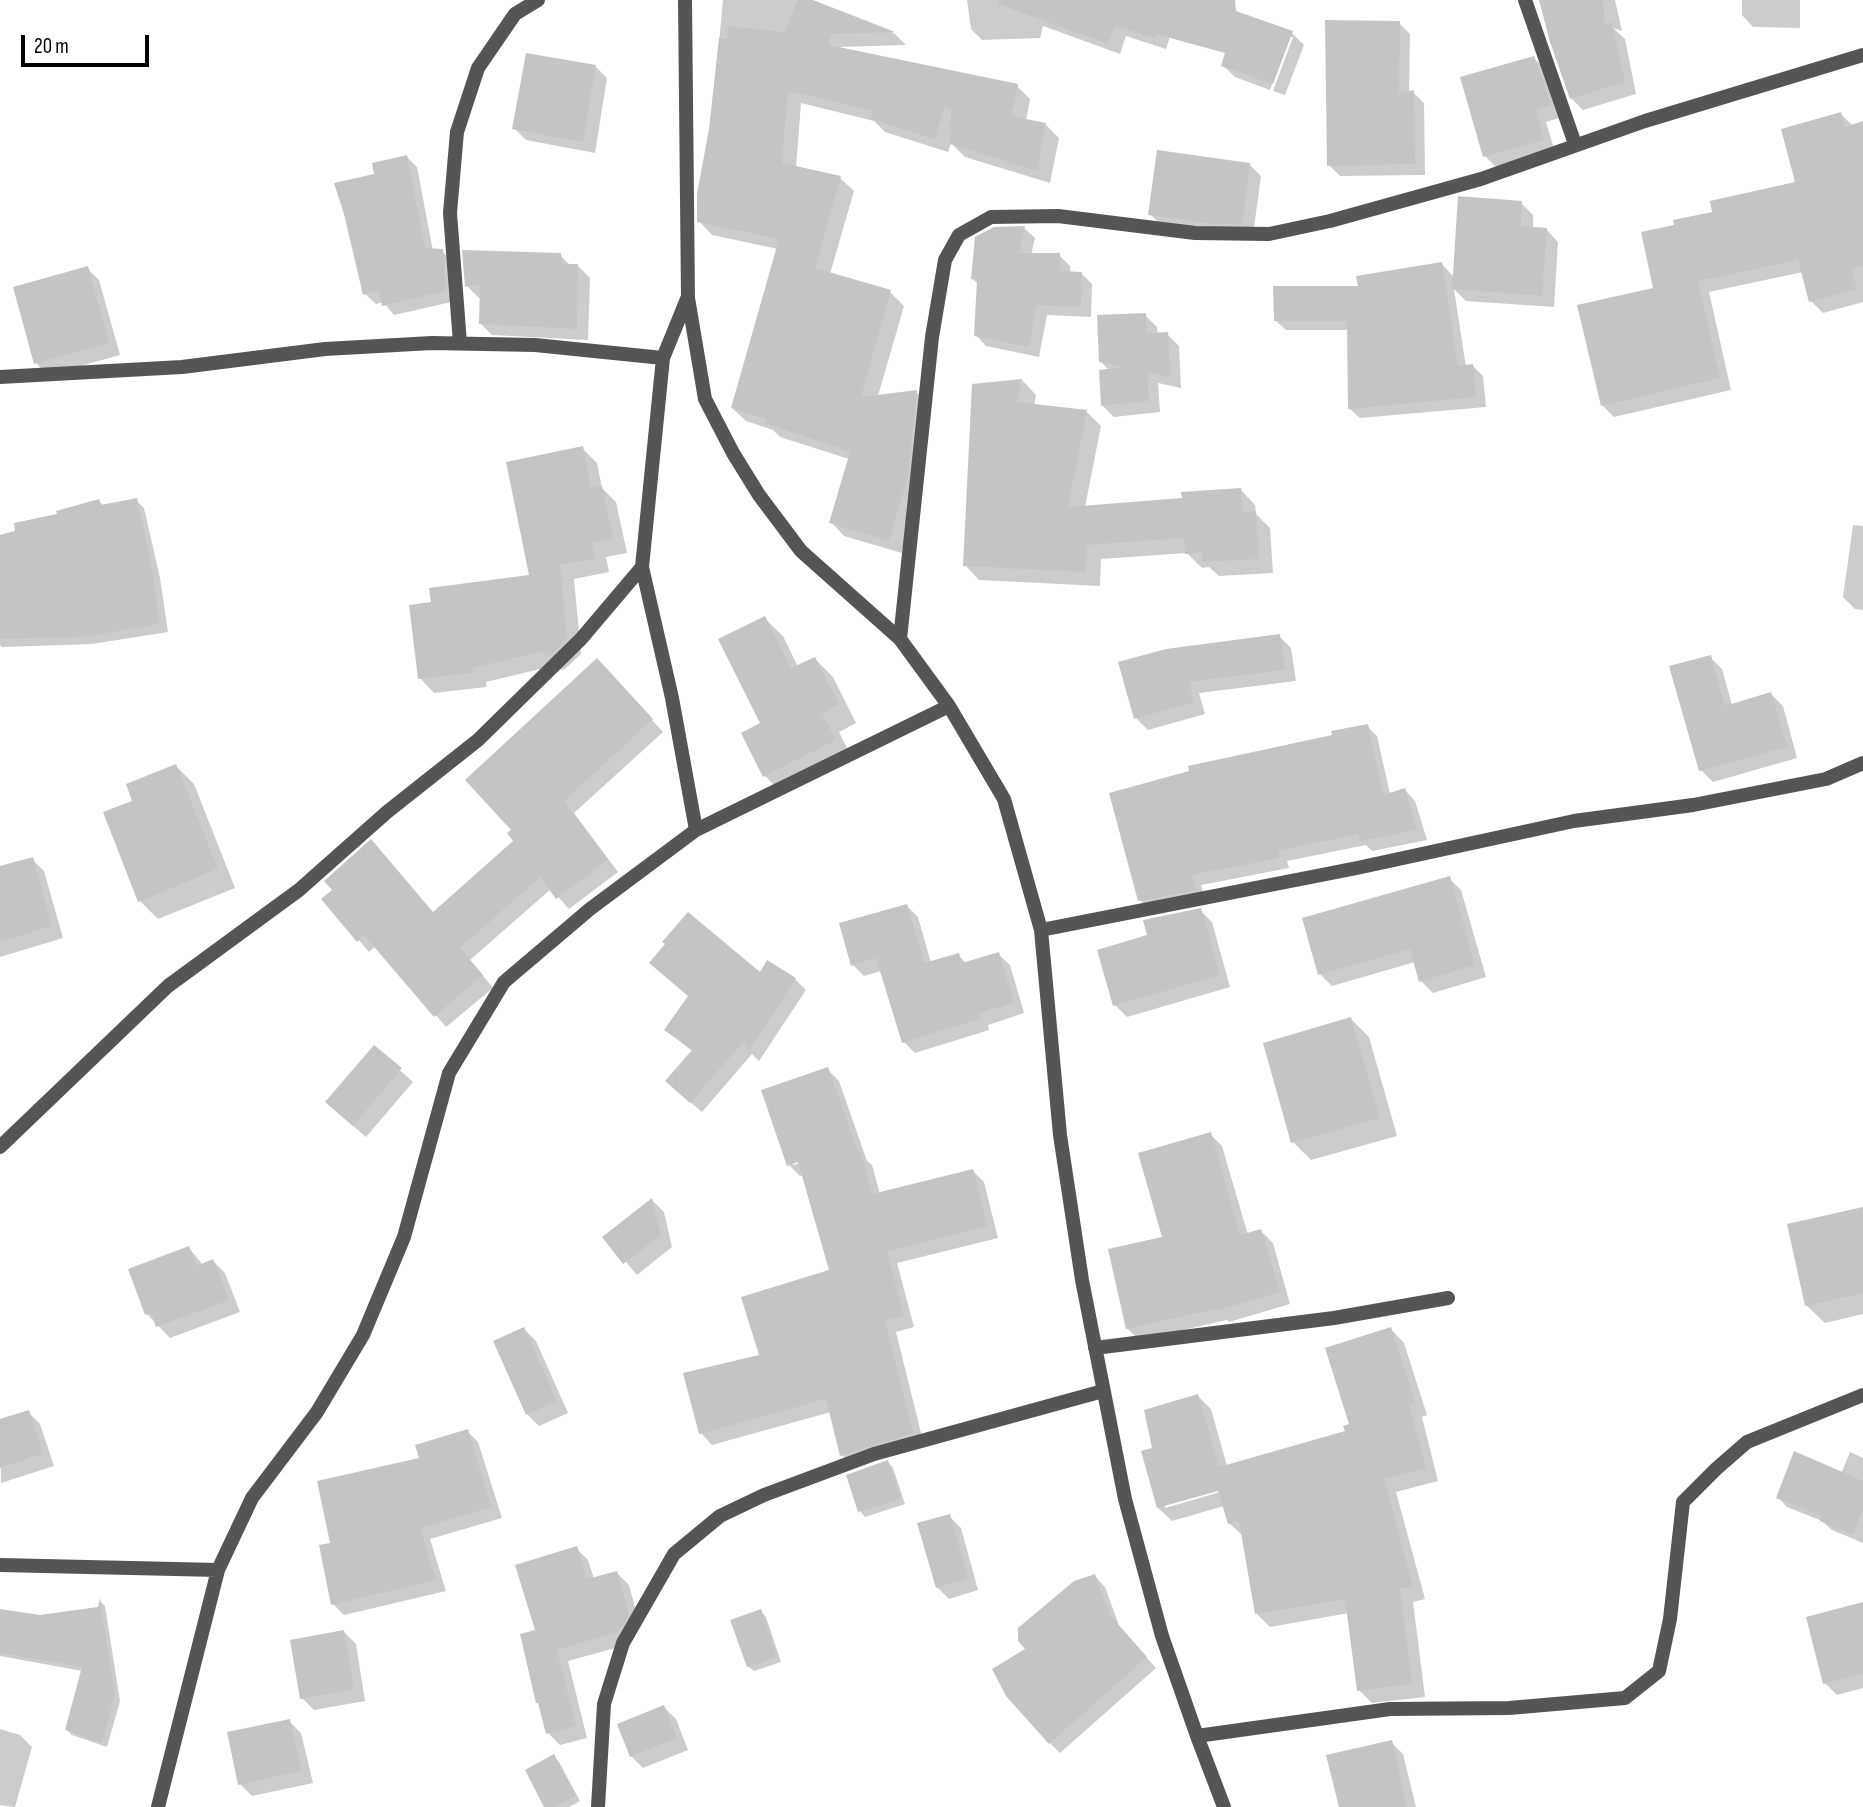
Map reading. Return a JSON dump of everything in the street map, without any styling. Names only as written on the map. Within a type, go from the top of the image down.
[{"type":"street","points":[[460,344],[450,213],[457,132],[478,68],[515,14],[538,0]]},
{"type":"street","points":[[685,0],[688,298],[705,399],[733,453],[801,551],[900,639],[949,706],[1003,799],[1041,930],[1060,1135],[1082,1280],[1125,1499],[1162,1636],[1224,1807]]},
{"type":"street","points":[[1525,0],[1575,144]]},
{"type":"street","points":[[900,639],[932,337],[945,260],[959,235],[991,217],[1045,216],[1195,233],[1269,234],[1330,221],[1481,179],[1575,144],[1863,55]]},
{"type":"street","points":[[688,298],[663,358],[642,567],[672,698],[696,830]]},
{"type":"street","points":[[0,377],[182,368],[325,349],[432,343],[535,345],[663,358]]},
{"type":"street","points":[[0,1147],[168,986],[299,890],[387,812],[478,740],[581,639],[642,567]]},
{"type":"street","points":[[158,1807],[218,1570],[252,1498],[317,1412],[363,1335],[404,1237],[449,1073],[504,982],[590,909],[696,830],[949,706]]},
{"type":"street","points":[[1041,930],[1574,821],[1693,805],[1826,779],[1863,763]]},
{"type":"street","points":[[1095,1348],[1334,1318],[1448,1298]]},
{"type":"street","points":[[598,1807],[604,1703],[623,1643],[674,1553],[719,1516],[764,1495],[874,1454],[1103,1391]]},
{"type":"street","points":[[1197,1737],[1390,1709],[1508,1708],[1625,1698],[1659,1671],[1670,1619],[1684,1503],[1716,1469],[1747,1442],[1863,1395]]},
{"type":"street","points":[[0,1565],[218,1570]]},
{"type":"building","points":[[798,0],[813,0],[895,32],[830,34],[829,45],[1018,84],[1011,116],[1046,123],[1037,171],[950,144],[951,109],[944,108],[935,139],[870,119],[873,111],[788,91],[782,163],[841,176],[815,268],[891,290],[861,397],[917,390],[908,477],[889,541],[829,523],[850,452],[765,423],[766,419],[731,408],[779,239],[697,222],[697,194],[709,129],[719,38],[727,39],[728,26],[785,32]]},
{"type":"building","points":[[999,0],[1235,0],[1236,11],[1293,31],[1273,84],[1221,66],[1225,53],[1156,34],[1155,38],[1115,26],[1108,44],[998,4]]},
{"type":"building","points":[[1539,0],[1603,0],[1605,24],[1612,22],[1625,82],[1570,99]]},
{"type":"building","points":[[1325,20],[1400,21],[1399,94],[1414,90],[1415,164],[1327,166]]},
{"type":"building","points":[[526,53],[596,65],[583,142],[512,129]]},
{"type":"building","points":[[1534,56],[1551,105],[1536,110],[1544,140],[1483,157],[1460,77]]},
{"type":"building","points":[[1841,112],[1845,127],[1863,121],[1863,266],[1851,269],[1857,289],[1809,302],[1798,260],[1698,281],[1720,378],[1601,406],[1577,305],[1653,288],[1641,232],[1674,225],[1673,220],[1712,212],[1710,201],[1795,182],[1781,129]]},
{"type":"building","points":[[1157,150],[1250,163],[1242,224],[1213,224],[1148,215]]},
{"type":"building","points":[[407,155],[425,248],[443,249],[446,291],[382,306],[379,290],[363,295],[334,183],[374,174],[372,163]]},
{"type":"building","points":[[1458,196],[1522,201],[1521,226],[1547,228],[1542,296],[1452,289]]},
{"type":"building","points":[[1025,226],[1019,253],[1060,253],[1060,271],[1082,272],[1081,307],[1037,305],[1029,347],[974,336],[977,280],[971,279],[975,237],[994,227]]},
{"type":"building","points":[[462,250],[561,253],[562,264],[578,264],[577,329],[479,324],[480,284],[465,287]]},
{"type":"building","points":[[1442,262],[1458,366],[1473,364],[1476,397],[1348,409],[1347,321],[1274,321],[1273,286],[1358,286],[1356,276]]},
{"type":"building","points":[[88,266],[109,343],[34,364],[13,287]]},
{"type":"building","points":[[1146,313],[1147,333],[1168,332],[1170,377],[1147,372],[1149,401],[1101,406],[1099,370],[1123,367],[1099,362],[1097,315]]},
{"type":"building","points":[[1022,379],[1017,402],[1087,410],[1068,507],[1182,498],[1181,492],[1241,488],[1243,512],[1256,511],[1259,559],[1202,562],[1202,552],[1185,554],[1184,538],[1087,545],[1086,572],[963,566],[972,384]]},
{"type":"building","points":[[583,446],[591,488],[602,486],[613,539],[592,543],[596,558],[560,565],[567,639],[551,655],[545,656],[544,651],[472,668],[473,673],[418,679],[409,605],[431,602],[429,588],[529,575],[506,462]]},
{"type":"building","points":[[137,498],[160,624],[83,637],[0,639],[0,535],[15,531],[14,523],[57,514],[56,511],[99,499],[101,505]]},
{"type":"building","points":[[765,616],[791,668],[815,657],[839,704],[822,714],[836,740],[763,777],[741,733],[760,723],[718,639]]},
{"type":"building","points":[[1280,634],[1285,670],[1189,682],[1194,702],[1134,719],[1118,662],[1166,649]]},
{"type":"building","points":[[1711,655],[1725,706],[1771,692],[1787,747],[1699,771],[1669,666]]},
{"type":"building","points":[[597,658],[653,719],[564,801],[608,860],[556,899],[540,877],[460,948],[483,975],[434,1017],[364,935],[357,942],[321,899],[332,890],[324,881],[371,839],[433,912],[513,841],[507,833],[511,830],[465,780]]},
{"type":"building","points":[[1368,724],[1383,795],[1405,788],[1417,830],[1360,841],[1358,834],[1278,851],[1279,858],[1192,875],[1196,890],[1138,901],[1109,793],[1189,771],[1188,766],[1332,735],[1331,731]]},
{"type":"building","points":[[176,764],[218,869],[138,902],[103,812],[132,801],[126,784]]},
{"type":"building","points":[[33,857],[52,926],[0,942],[0,866]]},
{"type":"building","points":[[1450,876],[1475,965],[1419,982],[1410,949],[1318,975],[1302,918]]},
{"type":"building","points":[[907,904],[924,963],[959,953],[962,963],[999,952],[1014,1002],[978,1014],[979,1019],[902,1043],[876,958],[851,966],[839,923]]},
{"type":"building","points":[[1201,908],[1220,975],[1113,1006],[1097,950],[1147,935],[1143,920]]},
{"type":"building","points":[[688,912],[760,972],[767,960],[796,978],[748,1052],[744,1041],[690,1103],[665,1081],[692,1050],[664,1030],[688,996],[649,963],[665,944],[662,942]]},
{"type":"building","points":[[1351,1017],[1380,1118],[1291,1143],[1263,1043]]},
{"type":"building","points":[[374,1045],[402,1068],[353,1126],[325,1102]]},
{"type":"building","points":[[828,1067],[858,1152],[861,1152],[872,1194],[973,1169],[987,1226],[887,1252],[904,1316],[885,1321],[913,1433],[840,1456],[826,1399],[699,1434],[683,1373],[759,1355],[741,1297],[829,1270],[798,1162],[787,1166],[761,1090]]},
{"type":"building","points":[[1211,1132],[1240,1235],[1261,1229],[1280,1292],[1215,1311],[1126,1329],[1108,1249],[1162,1237],[1138,1153]]},
{"type":"building","points":[[652,1198],[661,1235],[623,1264],[602,1237]]},
{"type":"building","points":[[1863,1207],[1863,1293],[1805,1306],[1787,1224]]},
{"type":"building","points":[[189,1246],[197,1266],[213,1259],[229,1300],[156,1327],[151,1313],[145,1315],[128,1269]]},
{"type":"building","points":[[524,1327],[557,1401],[526,1415],[493,1341]]},
{"type":"building","points":[[1391,1327],[1415,1402],[1409,1404],[1426,1468],[1384,1479],[1413,1586],[1400,1589],[1412,1684],[1357,1691],[1345,1599],[1255,1614],[1239,1521],[1228,1524],[1218,1491],[1157,1508],[1141,1451],[1152,1448],[1144,1410],[1198,1394],[1219,1467],[1345,1431],[1343,1426],[1349,1424],[1325,1348]]},
{"type":"building","points":[[29,1410],[43,1454],[0,1468],[0,1419]]},
{"type":"building","points":[[468,1429],[491,1507],[420,1528],[436,1580],[331,1605],[319,1545],[330,1543],[317,1481],[419,1458],[415,1445]]},
{"type":"building","points":[[1794,1451],[1863,1481],[1863,1510],[1853,1535],[1820,1521],[1822,1516],[1776,1498]]},
{"type":"building","points":[[888,1460],[901,1499],[858,1512],[846,1475]]},
{"type":"building","points":[[950,1514],[968,1578],[936,1588],[917,1523]]},
{"type":"building","points":[[577,1546],[587,1579],[617,1571],[629,1614],[618,1632],[557,1650],[576,1726],[546,1734],[520,1634],[535,1630],[515,1565]]},
{"type":"building","points":[[1095,1574],[1110,1615],[1147,1657],[1049,1744],[1006,1696],[992,1669],[1025,1649],[1018,1641],[1018,1628],[1074,1581]]},
{"type":"building","points":[[100,1598],[115,1695],[102,1743],[65,1730],[82,1667],[0,1653],[0,1609],[40,1615],[98,1607]]},
{"type":"building","points":[[1863,1602],[1863,1674],[1823,1684],[1806,1617]]},
{"type":"building","points":[[761,1609],[777,1657],[747,1667],[730,1620]]},
{"type":"building","points":[[344,1630],[354,1689],[300,1699],[290,1640]]},
{"type":"building","points":[[664,1705],[677,1738],[630,1757],[617,1724]]},
{"type":"building","points":[[290,1719],[302,1771],[238,1785],[227,1732]]},
{"type":"building","points":[[1392,1740],[1407,1807],[1339,1807],[1326,1755]]},
{"type":"building","points":[[554,1754],[576,1796],[554,1807],[544,1807],[525,1770]]}]
